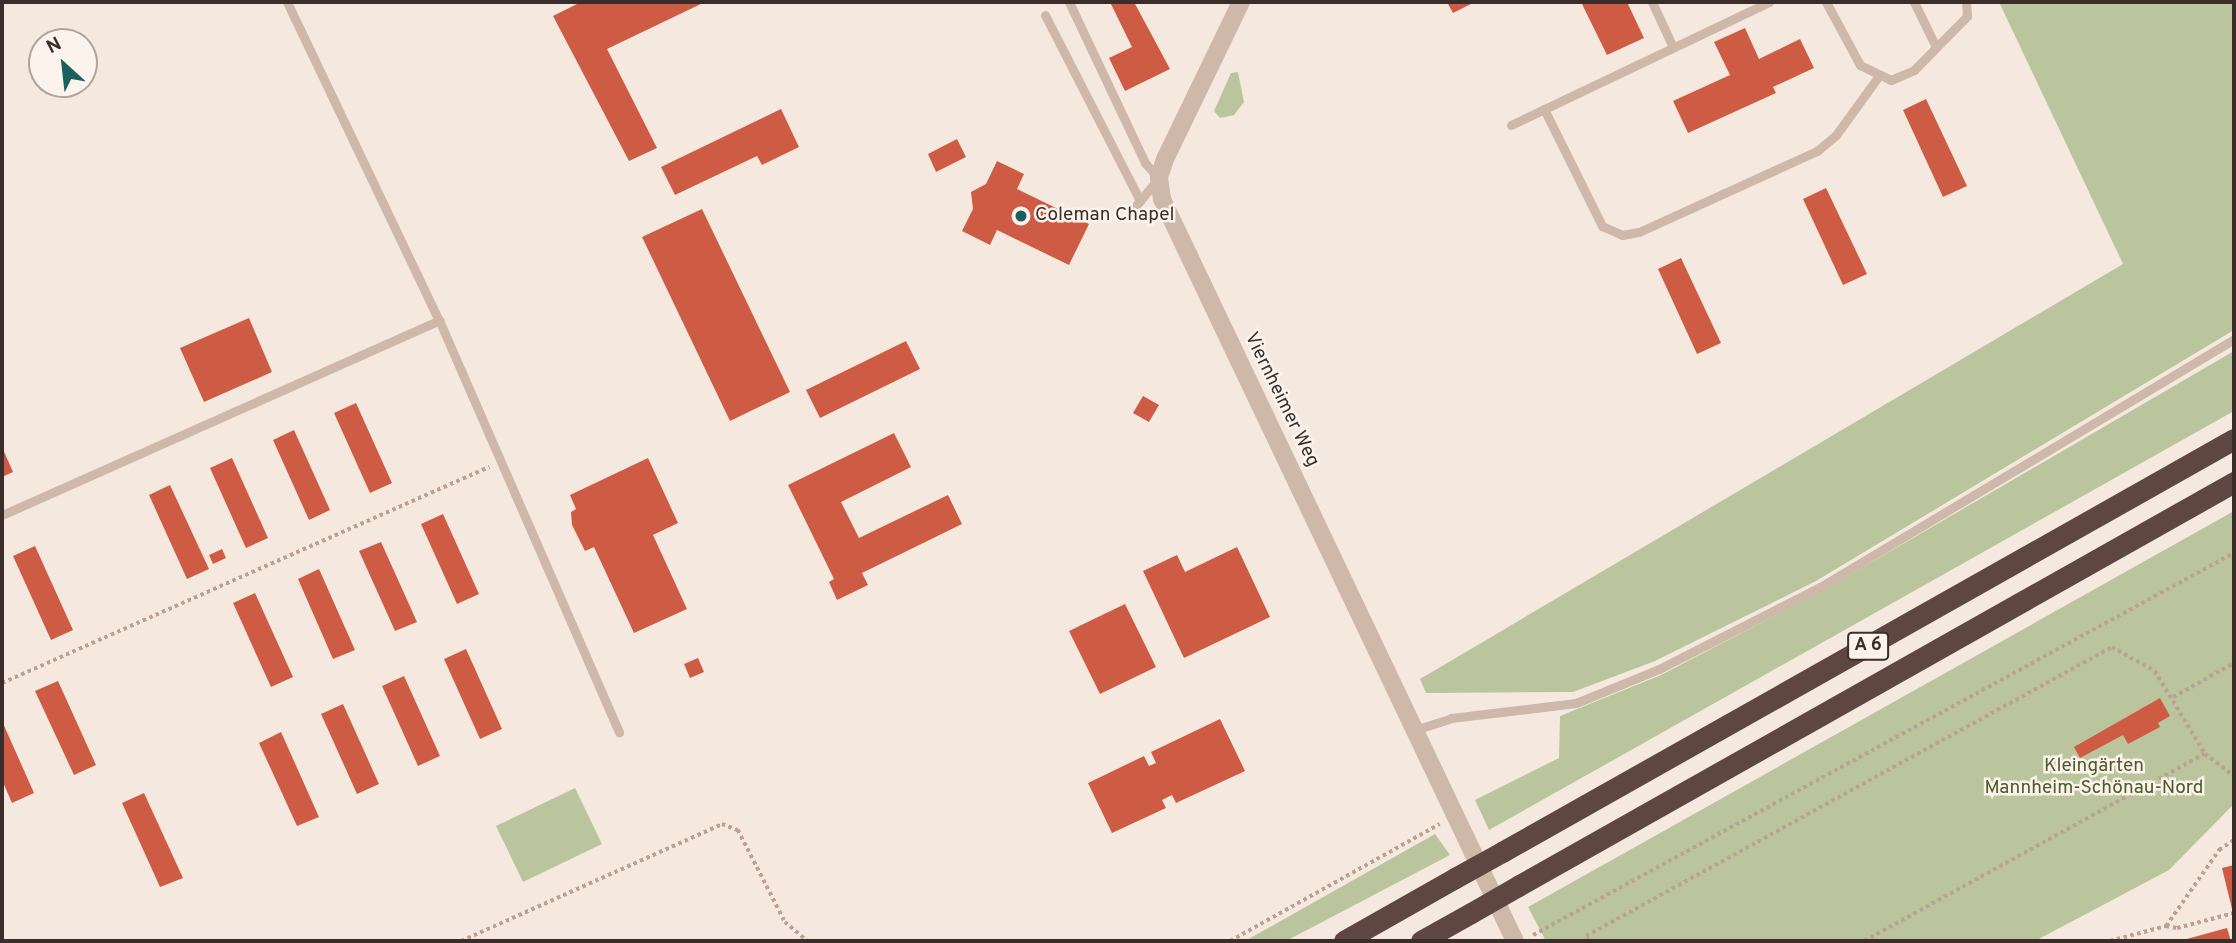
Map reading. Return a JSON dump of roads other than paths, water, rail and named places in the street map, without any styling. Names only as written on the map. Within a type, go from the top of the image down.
[{"type":"highway","name":"A 6","points":[[1344,941],[2234,439]]},
{"type":"highway","name":"A 6","points":[[1421,941],[2234,482]]},
{"type":"street","points":[[1159,177],[1241,2]]},
{"type":"street","name":"Viernheimer Weg","points":[[1159,177],[1162,199],[1176,230],[1515,941]]},
{"type":"lane","points":[[287,2],[439,320],[619,732]]},
{"type":"lane","points":[[1069,2],[1145,163],[1159,177],[1132,210]]},
{"type":"lane","points":[[1652,2],[1673,47]]},
{"type":"lane","points":[[1511,125],[1769,2]]},
{"type":"lane","points":[[1826,2],[1860,65],[1878,77],[1891,80],[1914,70],[1967,16],[1966,2]]},
{"type":"lane","points":[[1914,2],[1936,47]]},
{"type":"lane","points":[[1045,15],[1140,201]]},
{"type":"lane","points":[[1544,109],[1602,226],[1622,235],[1639,232],[1817,151],[1836,135],[1878,77]]},
{"type":"lane","points":[[2,514],[439,320]]},
{"type":"lane","points":[[1415,730],[1451,718],[1576,703],[1659,669],[1820,587],[2234,339]]},
{"type":"place","name":"Coleman Chapel","points":[[1021,216]]},
{"type":"park label","name":"Kleingärten Mannheim-Schönau-Nord","points":[[2094,778]]}]
